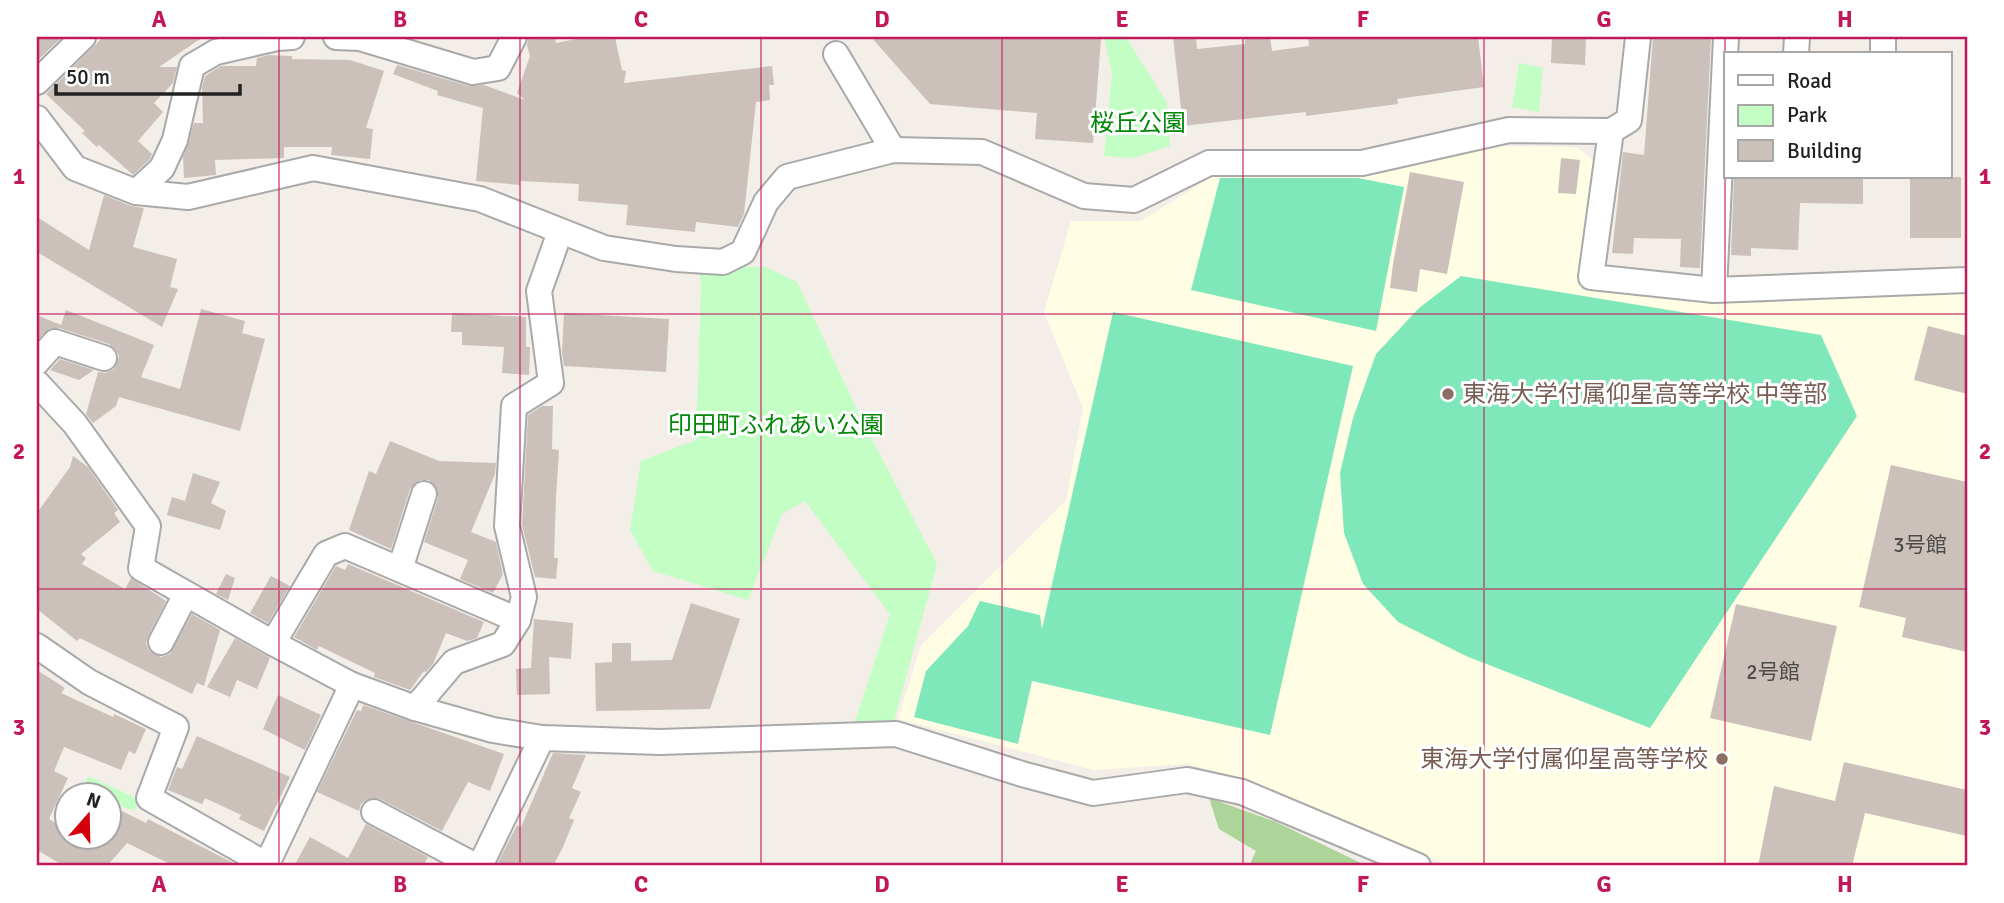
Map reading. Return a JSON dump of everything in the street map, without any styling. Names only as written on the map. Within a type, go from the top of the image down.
[{"type":"street","points":[[37,82],[83,37]]},
{"type":"street","points":[[136,192],[162,168],[176,140],[192,66],[216,52],[277,37],[292,37]]},
{"type":"street","points":[[336,37],[360,38],[473,72],[498,68],[514,37]]},
{"type":"street","points":[[37,118],[75,168],[136,192],[188,197],[313,168],[480,199],[604,248],[676,259],[723,262],[743,252],[766,202],[787,177],[893,150],[982,152],[1084,196],[1134,200],[1209,163],[1362,163],[1509,130],[1611,131],[1629,120],[1638,37]]},
{"type":"street","points":[[836,54],[893,150]]},
{"type":"street","points":[[1714,290],[1724,79]]},
{"type":"street","points":[[1611,131],[1591,277],[1714,290],[1967,280]]},
{"type":"street","points":[[415,708],[454,662],[503,645],[518,620],[524,597],[507,526],[514,406],[551,383],[539,291],[560,232]]},
{"type":"street","points":[[37,362],[55,342],[104,358]]},
{"type":"street","points":[[37,383],[75,424],[148,526],[141,568],[352,685],[415,708],[493,730],[542,738],[660,742],[896,734],[1022,774],[1093,793],[1187,780],[1242,792],[1418,866]]},
{"type":"street","points":[[400,569],[424,494]]},
{"type":"street","points":[[273,643],[326,554],[345,546],[518,620]]},
{"type":"street","points":[[161,642],[186,594]]},
{"type":"street","points":[[37,646],[89,682],[176,727],[149,798],[267,866],[352,685]]},
{"type":"street","points":[[374,812],[478,866],[542,738]]},
{"type":"shaded area","points":[[1491,146],[1577,147],[1598,165],[1585,284],[1756,303],[1967,290],[1967,866],[1448,866],[1246,779],[1188,764],[1094,770],[898,719],[921,645],[1066,500],[1083,408],[1044,312],[1071,221],[1141,221],[1219,172]]},
{"type":"green space","name":"桜丘公園","points":[[1104,37],[1126,37],[1167,103],[1170,146],[1133,158],[1104,156],[1112,73]]},
{"type":"green space","points":[[1519,63],[1543,68],[1539,112],[1512,107]]},
{"type":"green space","points":[[1220,178],[1358,178],[1404,187],[1376,331],[1191,290]]},
{"type":"green space","name":"印田町ふれあい公園","points":[[699,266],[766,267],[797,282],[861,418],[937,564],[893,725],[854,725],[890,614],[805,501],[782,514],[748,600],[653,571],[630,530],[641,461],[696,440],[701,285]]},
{"type":"green space","points":[[1461,276],[1821,335],[1857,416],[1650,728],[1466,656],[1398,622],[1363,584],[1344,533],[1340,473],[1353,418],[1376,354],[1419,308]]},
{"type":"green space","points":[[1113,312],[1353,366],[1270,735],[1032,681],[1018,744],[914,717],[926,671],[968,626],[980,601],[1040,615],[1042,629]]},
{"type":"green space","points":[[122,792],[138,799],[135,811],[122,807]]},
{"type":"green space","points":[[1209,798],[1276,822],[1367,866],[1249,866],[1256,851],[1219,829]]},
{"type":"building","points":[[37,37],[62,37],[37,61]]},
{"type":"building","points":[[103,37],[203,37],[159,67],[177,67],[173,83],[154,103],[163,112],[138,141],[152,154],[150,159],[133,175],[99,145],[97,147],[82,133],[85,131],[46,94]]},
{"type":"building","points":[[529,37],[555,37],[556,43],[586,37],[615,37],[622,70],[626,71],[624,83],[772,66],[774,85],[769,85],[770,100],[756,102],[744,214],[738,227],[696,222],[695,232],[626,225],[628,205],[578,201],[579,184],[520,181],[520,185],[476,181],[483,108],[437,95],[438,91],[393,74],[397,65],[469,86],[484,85],[525,100],[517,93],[530,56],[527,45]]},
{"type":"building","points":[[871,37],[1101,39],[1093,143],[1035,139],[1037,113],[930,104]]},
{"type":"building","points":[[1173,37],[1196,37],[1197,49],[1245,44],[1245,37],[1270,37],[1272,51],[1309,46],[1308,37],[1478,37],[1484,87],[1397,99],[1398,104],[1306,116],[1306,112],[1183,126]]},
{"type":"building","points":[[1552,37],[1586,37],[1585,65],[1551,63]]},
{"type":"building","points":[[1653,37],[1711,37],[1700,268],[1680,267],[1681,239],[1634,238],[1633,254],[1612,253],[1623,152],[1644,155]]},
{"type":"building","points":[[269,55],[292,56],[292,59],[350,60],[384,71],[366,128],[373,129],[370,159],[331,155],[332,147],[284,147],[284,158],[215,160],[216,175],[184,178],[183,157],[194,123],[203,123],[202,87],[205,76],[221,66],[256,66],[257,58]]},
{"type":"building","points":[[1561,158],[1580,160],[1576,194],[1558,193]]},
{"type":"building","points":[[1410,172],[1464,182],[1447,274],[1420,269],[1417,292],[1390,288]]},
{"type":"building","points":[[1961,177],[1961,238],[1910,238],[1910,178]]},
{"type":"building","points":[[1734,178],[1863,178],[1863,204],[1800,203],[1798,250],[1751,248],[1751,256],[1731,255]]},
{"type":"building","points":[[104,195],[131,206],[144,208],[133,247],[177,259],[170,287],[178,289],[162,327],[37,252],[37,217],[89,250]]},
{"type":"building","points":[[201,309],[245,321],[242,333],[265,339],[240,431],[119,397],[116,406],[93,423],[86,414],[98,372],[106,373],[114,369],[119,356],[115,349],[109,344],[59,328],[50,328],[37,340],[37,315],[61,325],[66,310],[154,345],[141,377],[180,389]]},
{"type":"building","points":[[452,313],[526,317],[526,347],[530,347],[529,375],[502,373],[504,347],[462,345],[462,332],[451,332]]},
{"type":"building","points":[[564,313],[669,319],[666,372],[564,366]]},
{"type":"building","points":[[1928,326],[1967,336],[1967,394],[1914,380]]},
{"type":"building","points":[[60,359],[94,370],[79,380],[50,370]]},
{"type":"building","points":[[542,406],[553,406],[552,449],[559,450],[554,558],[558,558],[556,579],[535,577],[522,525],[528,415]]},
{"type":"building","points":[[390,441],[439,461],[496,463],[495,474],[471,532],[496,542],[503,574],[493,593],[460,579],[468,560],[424,542],[438,498],[438,490],[429,480],[420,480],[410,489],[391,549],[349,530],[369,471],[376,474]]},
{"type":"building","points":[[73,456],[88,467],[118,510],[114,513],[120,522],[81,554],[86,558],[82,564],[125,589],[131,578],[166,601],[148,636],[146,643],[149,651],[161,657],[170,654],[192,614],[220,630],[204,686],[197,683],[192,694],[80,638],[77,641],[37,609],[37,513],[70,467]]},
{"type":"building","points":[[1891,465],[1967,482],[1967,652],[1902,637],[1906,618],[1859,607]]},
{"type":"building","points":[[193,473],[220,482],[211,503],[226,511],[220,530],[167,515],[172,497],[185,501]]},
{"type":"building","points":[[348,564],[484,622],[477,638],[467,641],[446,633],[433,664],[424,671],[410,690],[374,677],[375,673],[319,646],[317,650],[294,637],[336,566],[345,570]]},
{"type":"building","points":[[226,574],[235,578],[228,600],[216,594]]},
{"type":"building","points":[[271,576],[290,586],[268,623],[250,613]]},
{"type":"building","points":[[691,603],[740,619],[710,709],[596,711],[595,663],[612,662],[612,643],[631,643],[631,661],[672,660]]},
{"type":"building","points":[[1736,604],[1837,626],[1811,741],[1710,718]]},
{"type":"building","points":[[534,619],[573,623],[571,659],[549,657],[550,694],[517,695],[516,669],[531,668]]},
{"type":"building","points":[[235,638],[270,658],[257,689],[237,680],[230,697],[207,687]]},
{"type":"building","points":[[37,670],[65,688],[61,693],[146,729],[135,754],[129,751],[121,770],[64,747],[54,771],[68,778],[52,780],[52,813],[49,819],[52,821],[52,850],[121,850],[107,866],[64,866],[37,850]]},
{"type":"building","points":[[278,695],[321,715],[305,750],[263,729]]},
{"type":"building","points":[[363,705],[504,754],[490,791],[468,782],[442,831],[380,799],[367,799],[361,804],[359,811],[317,792],[357,710],[361,711]]},
{"type":"building","points":[[197,736],[290,777],[264,831],[239,819],[241,815],[205,798],[202,804],[168,790],[177,767],[182,769]]},
{"type":"building","points":[[553,753],[586,755],[572,788],[581,792],[569,818],[574,820],[563,847],[553,866],[496,866],[517,825],[521,827]]},
{"type":"building","points":[[1844,762],[1967,790],[1967,836],[1865,813],[1852,866],[1758,866],[1774,786],[1835,801]]},
{"type":"building","points":[[122,811],[146,823],[148,819],[239,866],[174,866],[127,843],[122,849]]},
{"type":"building","points":[[366,824],[428,857],[423,866],[294,866],[310,837],[348,858]]},
{"type":"place","name":"東海大学付属仰星高等学校 中等部","points":[[1448,394]]},
{"type":"place","name":"東海大学付属仰星高等学校","points":[[1722,759]]}]
